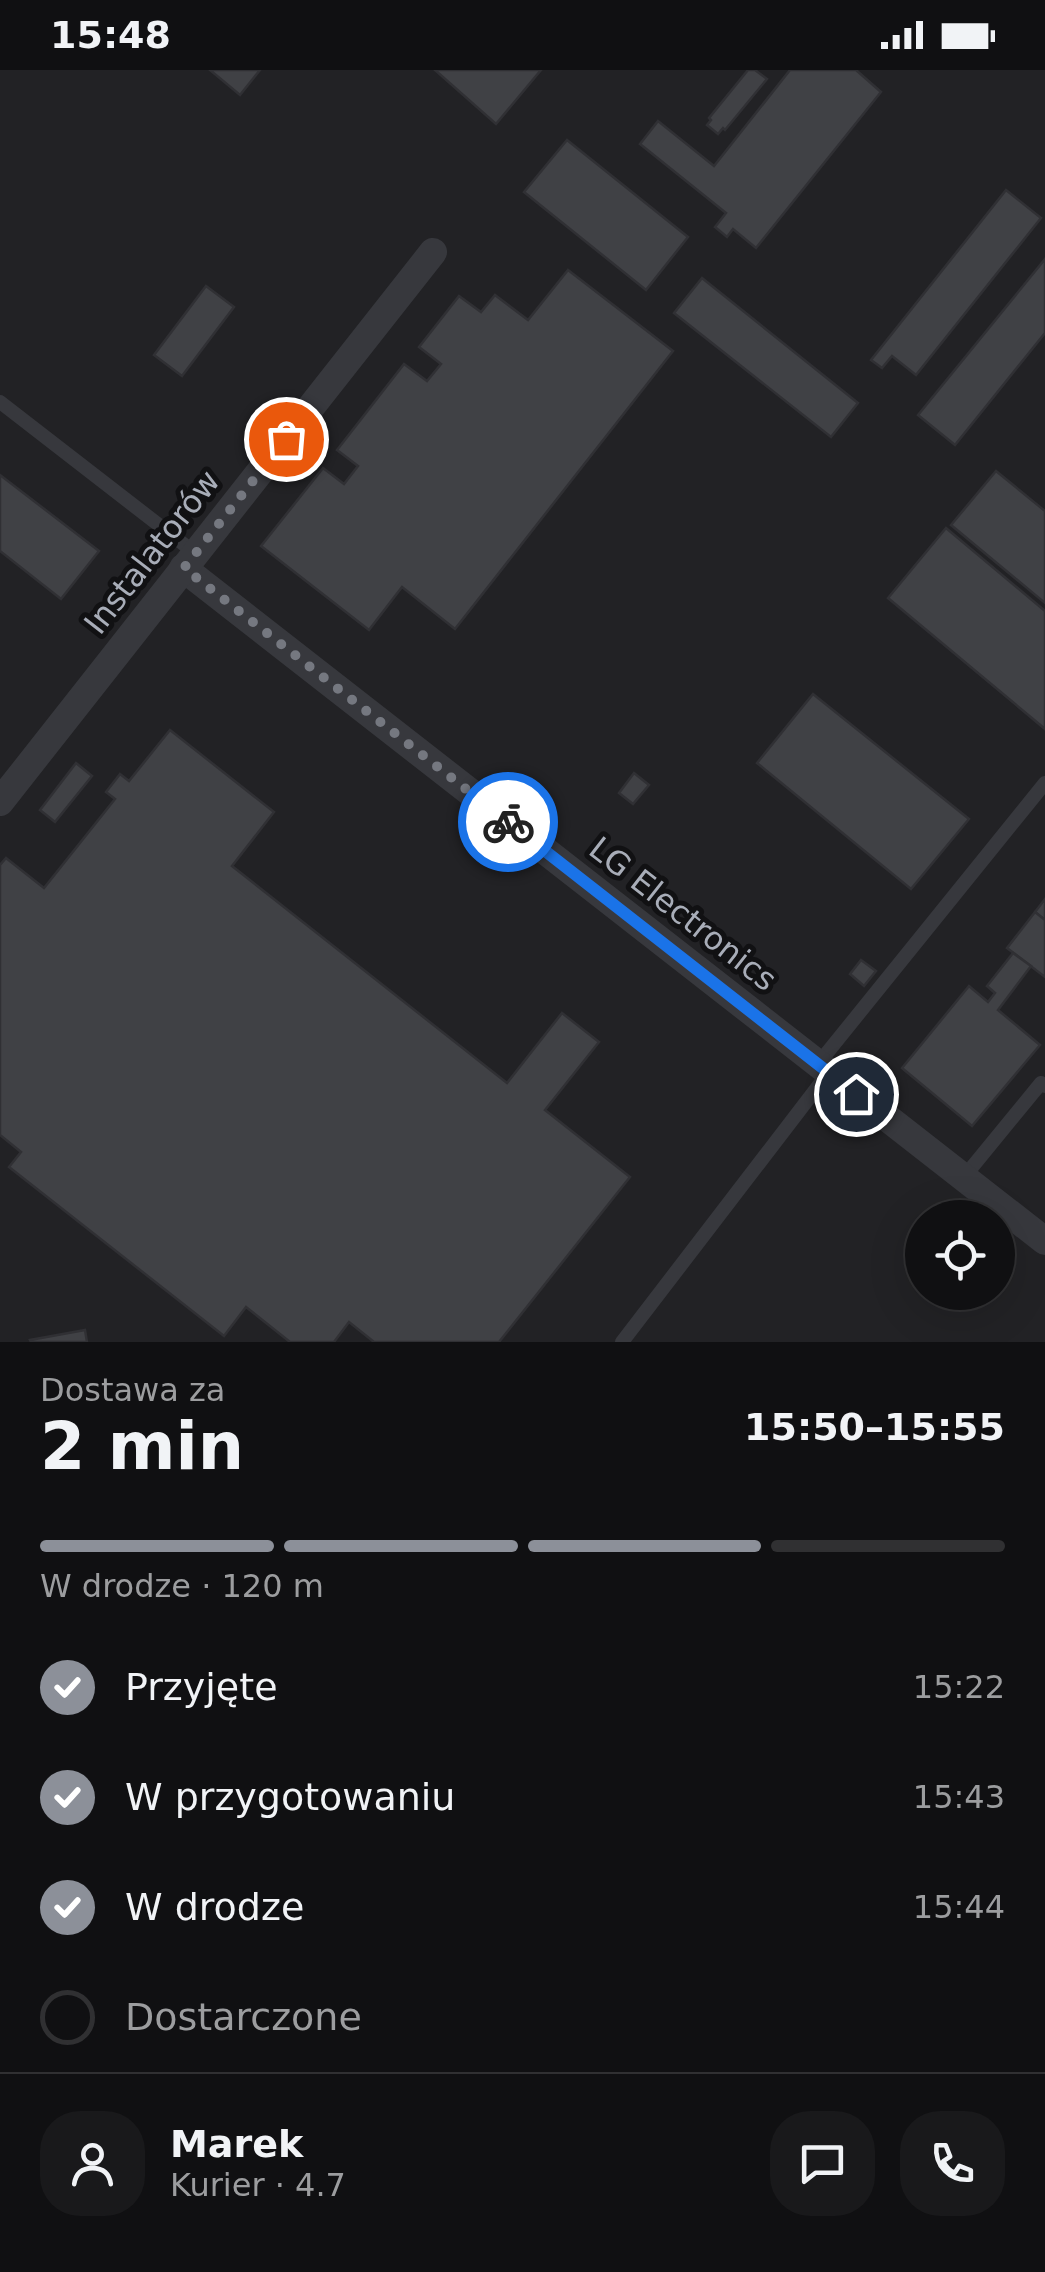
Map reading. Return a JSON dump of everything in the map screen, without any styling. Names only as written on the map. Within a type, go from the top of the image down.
[{"type":"street","name":"Instalatorów","points":[[0,802],[434,252]]},
{"type":"street","name":"LG Electronics","points":[[189,560],[1045,1241]]},
{"type":"lane","points":[[0,402],[189,560]]},
{"type":"lane","points":[[622,1342],[824,1068],[1045,784]]},
{"type":"lane","points":[[964,1178],[1041,1083],[1045,1086]]},
{"type":"shaded area","points":[[0,70],[1045,70],[1045,1342],[0,1342]]},
{"type":"building","points":[[210,70],[260,70],[240,95]]},
{"type":"building","points":[[435,70],[541,70],[496,124]]},
{"type":"building","points":[[748,70],[767,79],[718,134],[707,125],[709,118]]},
{"type":"building","points":[[790,70],[856,70],[881,92],[756,248],[733,229],[727,237],[715,227],[726,213],[640,144],[658,121],[714,166]]},
{"type":"building","points":[[567,140],[688,237],[646,290],[524,192]]},
{"type":"building","points":[[1006,190],[1041,218],[916,375],[892,356],[882,368],[871,360]]},
{"type":"building","points":[[1045,259],[1045,333],[955,445],[918,415]]},
{"type":"building","points":[[568,270],[673,351],[455,629],[402,587],[369,630],[261,546],[323,468],[344,484],[358,466],[337,450],[404,364],[427,381],[441,364],[419,347],[459,296],[481,312],[495,295],[528,320]]},
{"type":"building","points":[[702,278],[858,403],[831,437],[674,313]]},
{"type":"building","points":[[206,286],[234,307],[182,376],[154,355]]},
{"type":"building","points":[[996,471],[1045,511],[1045,603],[951,525]]},
{"type":"building","points":[[0,475],[99,551],[61,599],[0,551]]},
{"type":"building","points":[[946,528],[1045,611],[1045,729],[888,598]]},
{"type":"building","points":[[813,694],[969,819],[911,889],[757,763]]},
{"type":"building","points":[[170,730],[274,812],[232,866],[507,1083],[562,1013],[599,1042],[545,1110],[630,1177],[499,1342],[374,1342],[349,1322],[334,1342],[290,1342],[246,1307],[224,1336],[9,1167],[21,1152],[0,1135],[0,865],[6,858],[44,888],[115,799],[106,792],[120,774],[129,781]]},
{"type":"building","points":[[76,763],[92,776],[55,822],[40,810]]},
{"type":"building","points":[[634,773],[649,785],[633,804],[619,793]]},
{"type":"building","points":[[1045,899],[1045,920],[1035,912]]},
{"type":"building","points":[[1035,912],[1045,920],[1045,977],[1007,948]]},
{"type":"building","points":[[1013,953],[1031,966],[998,1010],[1040,1045],[972,1126],[902,1068],[969,986],[988,1002],[995,993],[987,986]]},
{"type":"building","points":[[861,960],[876,971],[864,986],[850,974]]},
{"type":"building","points":[[85,1330],[87,1342],[30,1340]]},
{"type":"way so far","points":[[286,439],[184,568],[508,822]]},
{"type":"route","points":[[508,822],[856,1094]]}]
